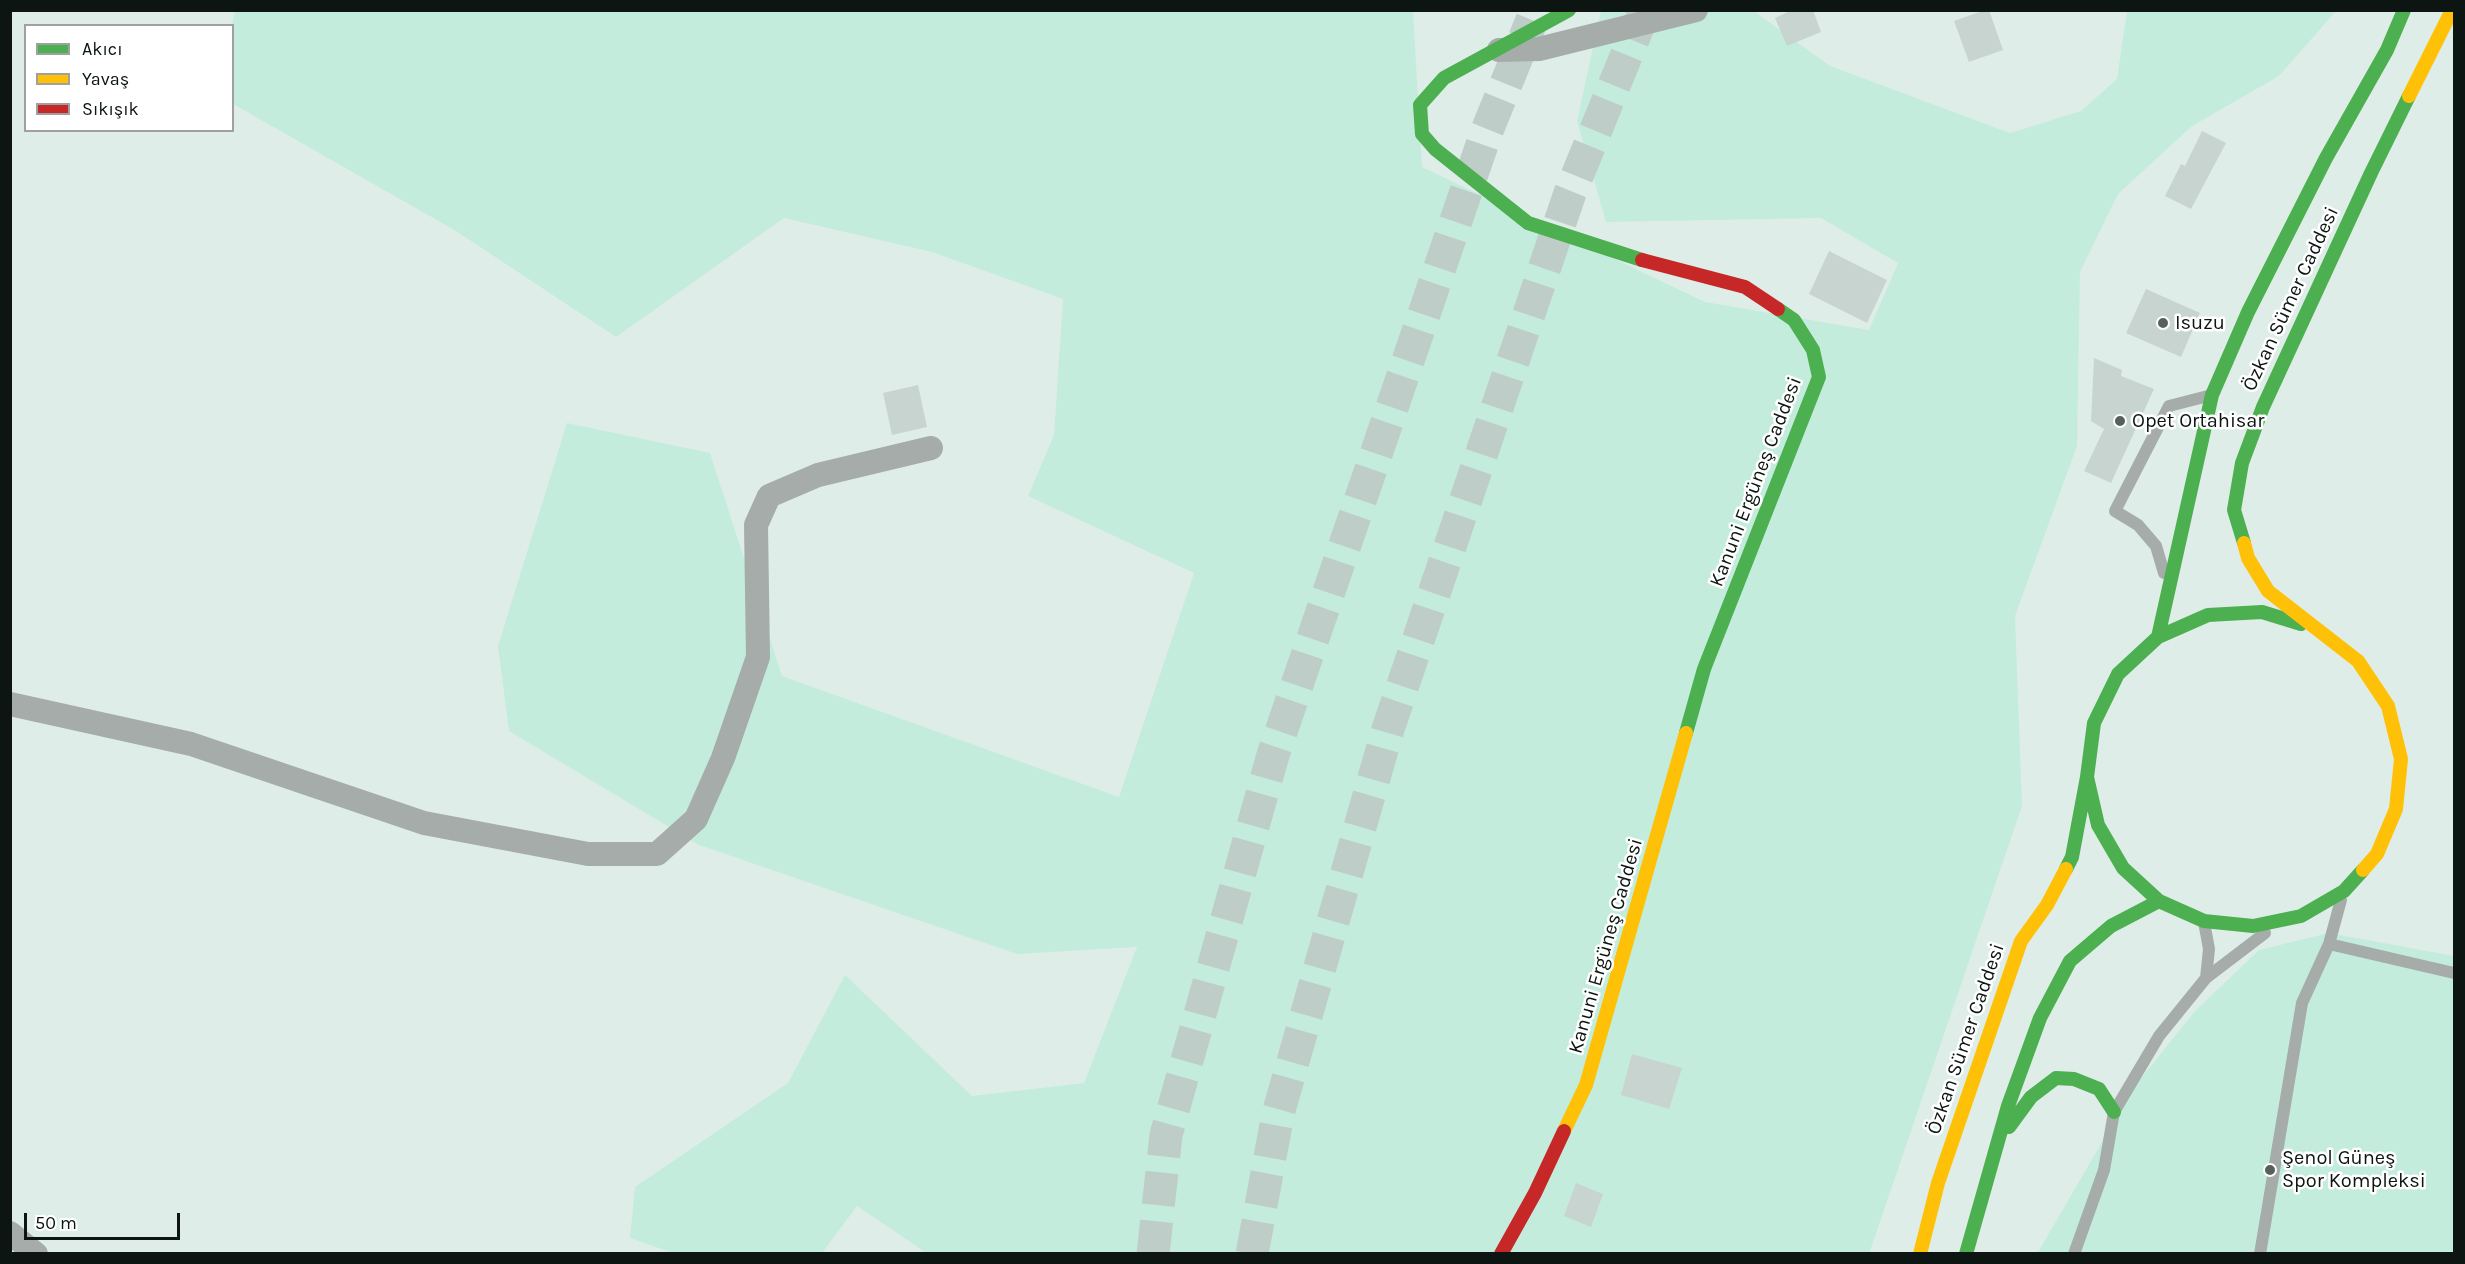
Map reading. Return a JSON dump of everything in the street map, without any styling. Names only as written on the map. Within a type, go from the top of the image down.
[{"type":"main road","name":"Kanuni Ergüneş Caddesi","points":[[1501,1254],[1534,1193],[1586,1085],[1704,669],[1819,377],[1813,350],[1794,320],[1745,287],[1653,263],[1528,223],[1435,149],[1422,134],[1420,105],[1444,78],[1569,10]]},
{"type":"main road","name":"Özkan Sümer Caddesi","points":[[2158,637],[2212,395],[2253,302],[2326,158],[2387,50],[2404,10]]},
{"type":"main road","name":"Özkan Sümer Caddesi","points":[[2088,777],[2098,825],[2123,868],[2159,901],[2204,921],[2253,926],[2301,916],[2344,891],[2376,854],[2396,809],[2401,759],[2388,706],[2358,661],[2268,591],[2248,558],[2234,510],[2242,463],[2263,407],[2366,183],[2452,10]]},
{"type":"main road","name":"Özkan Sümer Caddesi","points":[[1920,1254],[1938,1183],[2021,941],[2047,905],[2072,857],[2088,777],[2094,723],[2118,674],[2158,637],[2208,615],[2262,612],[2314,628]]},
{"type":"main road","points":[[1966,1254],[1998,1143],[2040,1018],[2070,961],[2111,926],[2159,901]]},
{"type":"main road","points":[[1998,1143],[2031,1097],[2056,1078],[2074,1078],[2099,1089],[2114,1112]]},
{"type":"street","points":[[1496,50],[1539,49],[1696,10]]},
{"type":"street","points":[[10,704],[191,744],[424,824],[588,854],[657,854],[696,819],[723,758],[758,657],[756,525],[769,496],[818,475],[931,448]]},
{"type":"street","points":[[10,1233],[36,1254]]},
{"type":"lane","points":[[2169,594],[2156,546],[2138,525],[2115,512],[2169,406],[2212,395]]},
{"type":"lane","points":[[2260,1254],[2302,1003],[2329,944],[2344,891]]},
{"type":"lane","points":[[2204,921],[2209,949],[2206,978]]},
{"type":"lane","points":[[2074,1254],[2104,1170],[2114,1112],[2158,1036],[2206,978],[2280,922]]},
{"type":"lane","points":[[2329,944],[2454,973]]},
{"type":"green space","points":[[235,10],[1413,11],[1422,167],[1705,302],[1869,330],[1898,263],[1821,218],[1606,222],[1577,121],[1601,11],[1754,11],[1830,66],[2010,133],[2081,111],[2117,79],[2127,11],[2336,11],[2279,76],[2192,126],[2118,194],[2080,272],[2077,446],[2015,616],[2022,806],[1869,1254],[928,1254],[857,1206],[822,1253],[673,1253],[630,1238],[635,1187],[788,1083],[845,975],[972,1096],[1084,1083],[1137,947],[1017,954],[699,845],[509,731],[498,646],[567,423],[710,453],[782,676],[1119,797],[1194,573],[1028,496],[1054,435],[1063,299],[932,252],[784,218],[616,337],[456,231],[234,105],[232,24]]},
{"type":"green space","name":"Şenol Güneş Spor Kompleksi","points":[[2329,933],[2454,956],[2454,1253],[2037,1254],[2134,1087],[2195,1011],[2259,950]]},
{"type":"building","points":[[1792,10],[1813,10],[1821,32],[1787,46],[1775,18]]},
{"type":"building","points":[[1989,10],[2003,50],[1969,62],[1954,21]]},
{"type":"building","points":[[2202,131],[2226,143],[2191,209],[2165,196],[2181,164],[2185,166]]},
{"type":"building","points":[[1829,251],[1887,280],[1867,323],[1809,294]]},
{"type":"building","name":"Isuzu","points":[[2146,289],[2200,313],[2181,357],[2126,333]]},
{"type":"building","points":[[2094,358],[2122,370],[2121,376],[2154,389],[2111,483],[2084,471],[2104,429],[2091,421]]},
{"type":"building","points":[[918,385],[927,427],[892,435],[883,393]]},
{"type":"building","points":[[1632,1054],[1682,1068],[1669,1109],[1621,1095]]},
{"type":"building","points":[[1576,1183],[1603,1194],[1591,1227],[1564,1216]]},
{"type":"tunnel","points":[[1252,1254],[1278,1114],[1388,729],[1570,193],[1645,10]]},
{"type":"tunnel","points":[[1153,1254],[1166,1135],[1273,755],[1486,133],[1532,20]]},
{"type":"traffic: fast","points":[[1569,10],[1444,78],[1420,105],[1422,134],[1435,149],[1528,223],[1642,260]]},
{"type":"traffic: fast","points":[[2158,637],[2212,395],[2248,312],[2326,158],[2387,50],[2404,10]]},
{"type":"traffic: fast","points":[[2244,543],[2234,510],[2242,463],[2263,407],[2409,96]]},
{"type":"traffic: fast","points":[[1686,733],[1704,669],[1819,377],[1813,350],[1794,320],[1778,309]]},
{"type":"traffic: fast","points":[[2066,869],[2072,857],[2087,777],[2094,723],[2118,674],[2158,637],[2208,615],[2262,612],[2301,624]]},
{"type":"traffic: fast","points":[[2087,777],[2098,825],[2123,868],[2159,901],[2204,921],[2253,926],[2301,916],[2344,891],[2363,870]]},
{"type":"traffic: fast","points":[[1966,1254],[2008,1106],[2040,1018],[2070,961],[2111,926],[2159,901]]},
{"type":"traffic: fast","points":[[2009,1127],[2031,1097],[2056,1078],[2074,1079],[2099,1089],[2114,1112]]},
{"type":"traffic: slow","points":[[2409,96],[2452,10]]},
{"type":"traffic: slow","points":[[2244,543],[2248,558],[2268,591],[2358,661],[2388,706],[2401,759],[2396,809],[2377,854],[2363,870]]},
{"type":"traffic: slow","points":[[1564,1131],[1586,1085],[1686,733]]},
{"type":"traffic: slow","points":[[1920,1254],[1938,1183],[2021,941],[2047,905],[2066,869]]},
{"type":"traffic: jam","points":[[1642,260],[1745,287],[1778,309]]},
{"type":"traffic: jam","points":[[1501,1254],[1535,1193],[1564,1131]]},
{"type":"place","name":"Isuzu","points":[[2163,323]]},
{"type":"place","name":"Opet Ortahisar","points":[[2120,421]]},
{"type":"place","name":"Şenol Güneş Spor Kompleksi","points":[[2270,1170]]}]
